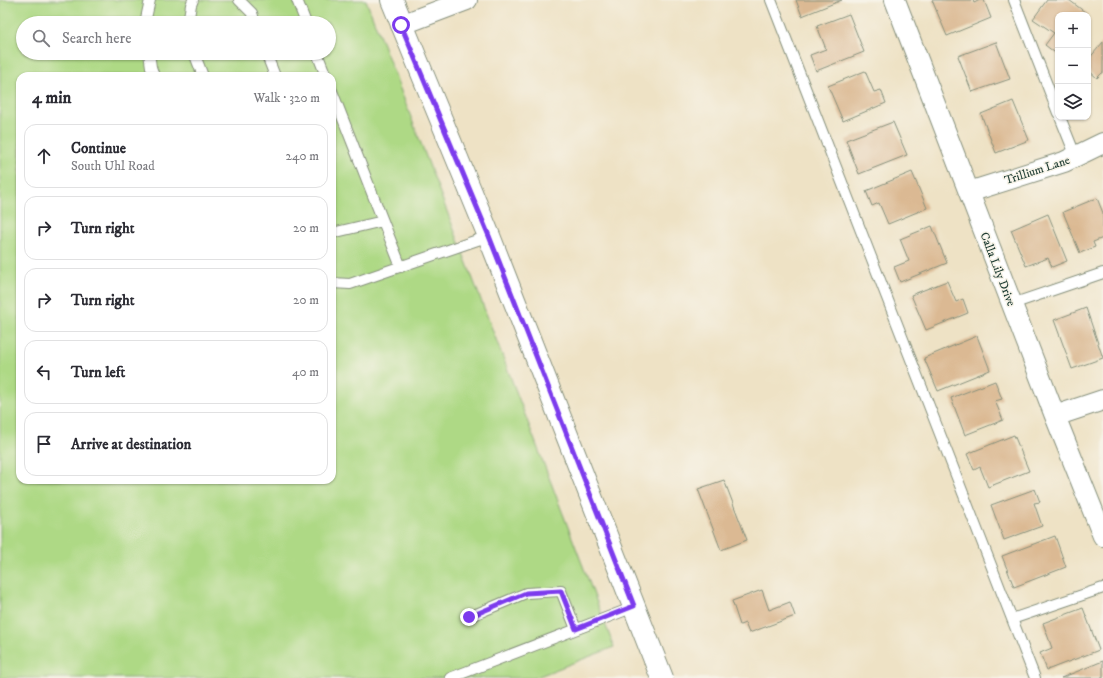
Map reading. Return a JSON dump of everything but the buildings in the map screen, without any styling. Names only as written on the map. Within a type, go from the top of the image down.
[{"type":"main road","points":[[392,0],[489,236],[662,678]]},
{"type":"street","points":[[401,25],[467,0]]},
{"type":"street","name":"Calla Lily Drive","points":[[896,0],[1055,416],[1101,527]]},
{"type":"street","name":"Trillium Lane","points":[[969,192],[1076,157],[1103,143]]},
{"type":"street","points":[[1055,416],[1103,400]]},
{"type":"lane","points":[[147,16],[150,0]]},
{"type":"lane","points":[[189,16],[190,5],[193,0]]},
{"type":"lane","points":[[239,0],[253,16]]},
{"type":"lane","points":[[297,0],[303,16]]},
{"type":"lane","points":[[771,0],[1035,678]]},
{"type":"lane","points":[[1014,0],[1055,105]]},
{"type":"lane","points":[[150,60],[153,72]]},
{"type":"lane","points":[[197,60],[201,72]]},
{"type":"lane","points":[[269,60],[273,72]]},
{"type":"lane","points":[[320,60],[324,72]]},
{"type":"lane","points":[[336,100],[401,267]]},
{"type":"lane","points":[[1061,120],[1076,157]]},
{"type":"lane","points":[[336,232],[383,222]]},
{"type":"lane","points":[[336,283],[350,284],[489,236]]},
{"type":"lane","points":[[1012,304],[1103,273]]},
{"type":"lane","points":[[1012,619],[1103,588]]},
{"type":"lane","points":[[469,617],[526,593],[561,591],[576,629]]},
{"type":"lane","points":[[450,678],[634,606]]},
{"type":"green space","points":[[0,0],[366,0],[614,647],[534,678],[0,678]]},
{"type":"route","points":[[401,25],[489,236],[634,606],[576,629],[561,591],[526,593],[469,617]]}]
